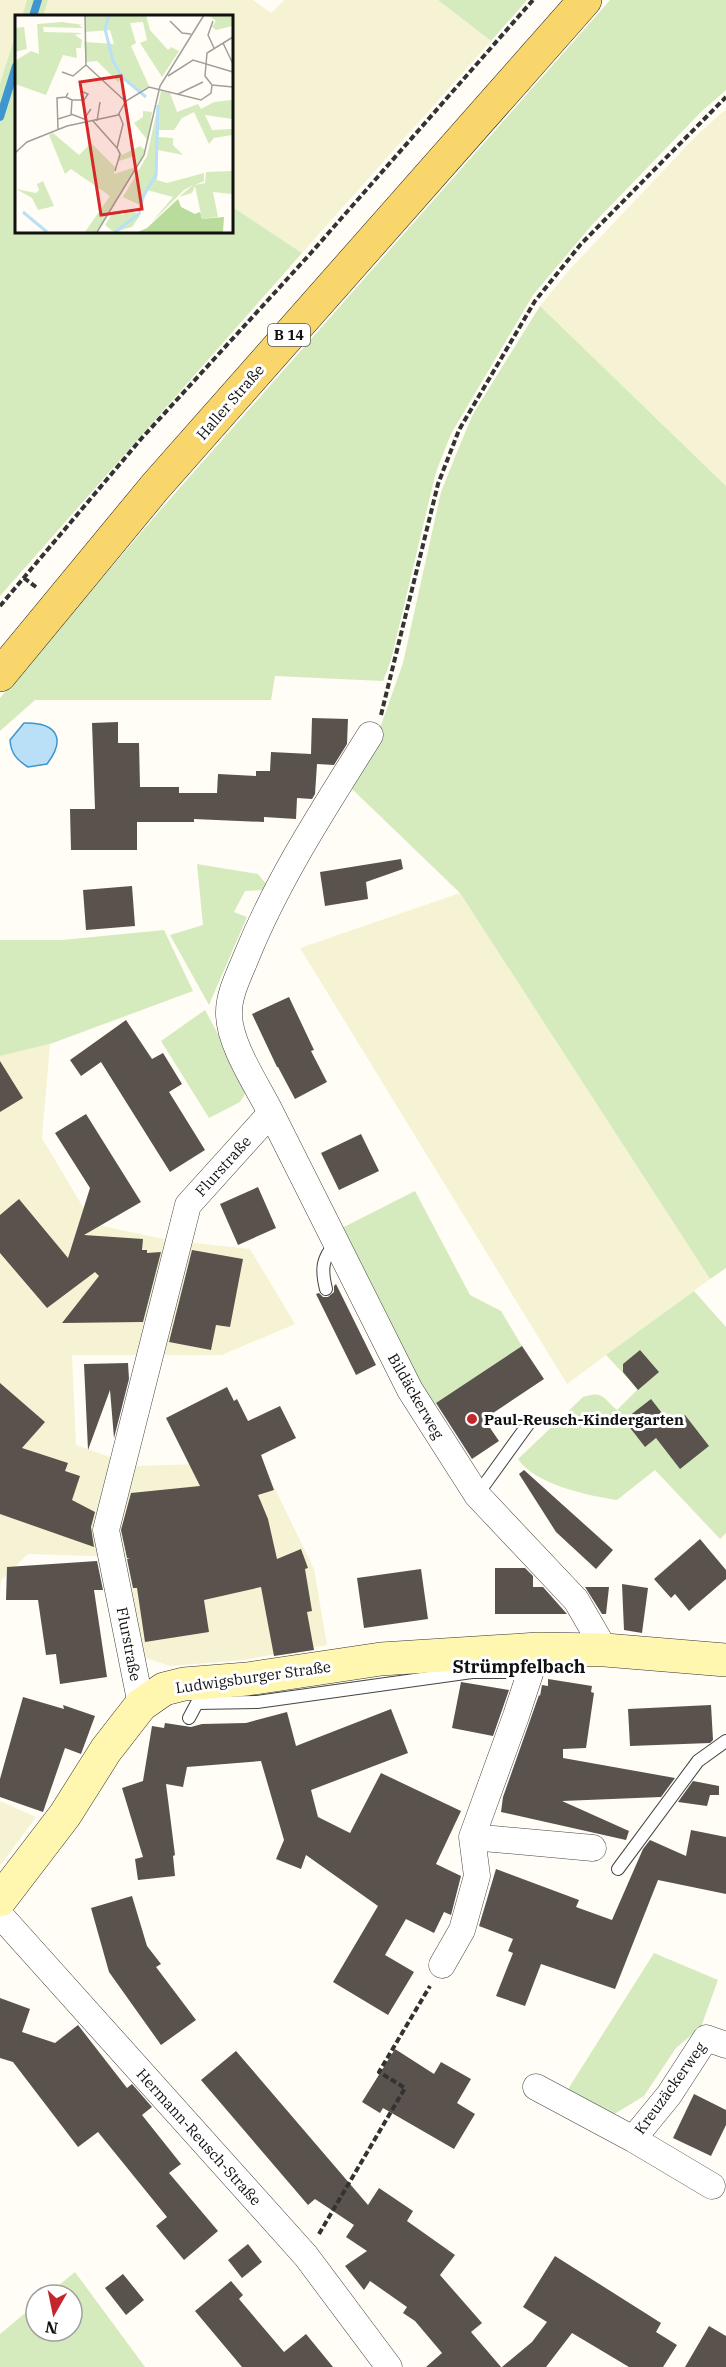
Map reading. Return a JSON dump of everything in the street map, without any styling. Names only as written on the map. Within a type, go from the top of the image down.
[{"type":"main road","name":"Haller Straße","points":[[0,675],[155,487],[585,0]]},
{"type":"street","points":[[271,1113],[231,1031],[229,1011],[235,985],[253,940],[295,855],[370,735]]},
{"type":"street","name":"Bildäckerweg","points":[[271,1113],[410,1390],[477,1495],[576,1600],[605,1650]]},
{"type":"street","name":"Flurstraße","points":[[141,1705],[106,1530],[188,1205],[271,1113]]},
{"type":"street","name":"Ludwigsburger Straße","points":[[0,1900],[65,1815],[106,1750],[141,1705],[164,1689],[184,1684],[247,1679],[381,1659],[534,1661],[605,1650],[726,1660]]},
{"type":"street","points":[[442,1965],[462,1930],[477,1876],[472,1838],[534,1661]]},
{"type":"street","points":[[472,1838],[593,1848]]},
{"type":"street","name":"Hermann-Reusch-Straße","points":[[0,1915],[306,2256],[389,2367]]},
{"type":"street","name":"Kreuzäckerweg","points":[[712,2186],[633,2139],[669,2095],[706,2038],[726,2045]]},
{"type":"street","points":[[536,2087],[633,2139]]},
{"type":"lane","points":[[326,1289],[322,1262],[336,1243]]},
{"type":"lane","points":[[477,1495],[529,1423]]},
{"type":"lane","name":"Ludwigsburger Straße","points":[[189,1718],[197,1703],[257,1702],[472,1672],[534,1661]]},
{"type":"lane","points":[[618,1869],[698,1761],[726,1741]]},
{"type":"path","points":[[0,606],[141,440],[310,254],[532,0]]},
{"type":"path","points":[[370,735],[384,710],[438,484],[459,430],[535,301],[581,244],[726,97]]},
{"type":"path","points":[[306,2256],[405,2088],[379,2072],[442,1965]]},
{"type":"shaded area","points":[[0,0],[27,0],[22,15],[15,15],[15,36],[0,83]]},
{"type":"shaded area","points":[[40,0],[253,0],[271,13],[284,0],[438,0],[491,41],[302,253],[232,207],[232,15],[34,15]]},
{"type":"shaded area","points":[[726,109],[726,486],[540,306],[570,269],[698,134]]},
{"type":"shaded area","points":[[460,893],[710,1279],[567,1384],[300,948]]},
{"type":"shaded area","points":[[50,1044],[42,1138],[93,1224],[168,1240],[250,1249],[295,1324],[222,1355],[72,1355],[76,1445],[135,1466],[262,1462],[314,1569],[327,1645],[243,1660],[170,1666],[143,1657],[127,1557],[28,1554],[1,1580],[0,1594],[0,1056]]},
{"type":"shaded area","points":[[0,1801],[36,1817],[0,1866]]},
{"type":"green space","points":[[27,0],[48,0],[43,15],[22,15]]},
{"type":"green space","points":[[438,0],[527,0],[491,41]]},
{"type":"green space","points":[[610,0],[726,0],[726,90],[702,111],[591,226],[533,295],[451,434],[436,472],[391,660],[383,681],[275,676],[271,700],[35,700],[0,731],[0,698],[162,508]]},
{"type":"green space","points":[[15,36],[15,232],[232,232],[232,207],[302,253],[0,596],[0,83]]},
{"type":"green space","points":[[540,306],[726,486],[726,1268],[710,1279],[460,893],[351,788],[380,728],[403,663],[441,492],[473,414]]},
{"type":"green space","points":[[197,864],[258,874],[267,885],[266,890],[245,891],[234,912],[247,917],[209,1005],[170,935],[203,925]]},
{"type":"green space","points":[[164,930],[193,991],[50,1044],[0,1056],[0,940],[62,940]]},
{"type":"green space","points":[[205,1010],[239,1073],[245,1094],[240,1102],[209,1118],[161,1041]]},
{"type":"green space","points":[[415,1191],[470,1295],[501,1311],[522,1346],[435,1404],[414,1381],[336,1231]]},
{"type":"green space","points":[[694,1291],[726,1327],[726,1533],[720,1539],[655,1470],[617,1500],[578,1492],[549,1482],[526,1468],[518,1459],[583,1397],[595,1394],[602,1396],[617,1410],[638,1389],[606,1355]]},
{"type":"green space","points":[[654,1953],[718,1980],[701,2027],[676,2048],[644,2096],[611,2116],[565,2094]]},
{"type":"green space","points":[[75,2272],[83,2283],[62,2283]]},
{"type":"green space","points":[[84,2284],[145,2367],[0,2367],[0,2334],[24,2314],[24,2343],[84,2343]]},
{"type":"water","points":[[24,723],[44,725],[55,733],[56,746],[47,764],[28,767],[13,753],[10,740]]},
{"type":"building","points":[[312,718],[348,719],[347,744],[334,765],[317,764],[315,794],[312,799],[297,798],[296,819],[264,817],[264,822],[194,819],[194,822],[137,822],[137,850],[71,850],[70,809],[95,809],[92,723],[118,722],[118,743],[139,743],[140,787],[179,787],[179,793],[217,793],[218,774],[256,776],[256,771],[270,771],[271,752],[311,754]]},
{"type":"building","points":[[401,859],[403,869],[366,882],[368,899],[325,906],[320,872]]},
{"type":"building","points":[[132,886],[135,926],[86,930],[83,890]]},
{"type":"building","points":[[289,997],[314,1050],[311,1051],[327,1082],[295,1099],[252,1014]]},
{"type":"building","points":[[126,1020],[152,1059],[163,1053],[182,1084],[169,1092],[205,1150],[170,1172],[101,1062],[81,1076],[70,1060]]},
{"type":"building","points":[[0,1061],[23,1098],[0,1112]]},
{"type":"building","points":[[86,1114],[141,1202],[84,1235],[143,1239],[142,1250],[147,1250],[147,1253],[161,1252],[143,1322],[62,1323],[99,1276],[95,1272],[47,1308],[0,1253],[0,1215],[19,1199],[68,1258],[90,1188],[55,1133]]},
{"type":"building","points":[[361,1134],[379,1171],[339,1190],[321,1153]]},
{"type":"building","points":[[258,1187],[276,1228],[238,1245],[220,1204]]},
{"type":"building","points":[[192,1250],[243,1259],[230,1327],[216,1325],[211,1350],[169,1342]]},
{"type":"building","points":[[336,1284],[376,1365],[356,1375],[316,1294],[328,1297],[334,1292]]},
{"type":"building","points":[[522,1346],[544,1379],[484,1419],[499,1441],[472,1459],[436,1403]]},
{"type":"building","points":[[640,1350],[659,1372],[638,1390],[623,1372],[623,1364]]},
{"type":"building","points":[[128,1363],[129,1379],[114,1438],[110,1390],[88,1450],[84,1364]]},
{"type":"building","points":[[0,1383],[45,1422],[22,1448],[68,1463],[65,1471],[80,1476],[72,1500],[95,1512],[91,1527],[94,1547],[0,1514]]},
{"type":"building","points":[[227,1387],[234,1401],[237,1399],[248,1421],[280,1406],[296,1438],[261,1455],[274,1490],[258,1495],[268,1519],[277,1559],[301,1549],[308,1568],[305,1569],[312,1611],[307,1612],[314,1650],[274,1656],[261,1587],[204,1600],[209,1632],[145,1642],[137,1588],[133,1588],[127,1559],[130,1559],[127,1558],[121,1530],[131,1493],[200,1486],[166,1418]]},
{"type":"building","points":[[651,1399],[672,1426],[685,1415],[709,1446],[680,1469],[656,1438],[645,1447],[624,1420]]},
{"type":"building","points":[[524,1470],[613,1550],[596,1569],[556,1532],[519,1474]]},
{"type":"building","points":[[700,1539],[726,1570],[726,1579],[689,1611],[675,1594],[671,1598],[654,1579]]},
{"type":"building","points":[[97,1561],[103,1590],[94,1590],[107,1677],[60,1684],[56,1654],[46,1655],[38,1600],[6,1600],[7,1567]]},
{"type":"building","points":[[495,1568],[525,1568],[533,1576],[533,1587],[543,1587],[567,1614],[495,1614]]},
{"type":"building","points":[[421,1569],[428,1619],[364,1628],[357,1578]]},
{"type":"building","points":[[622,1584],[648,1588],[642,1633],[624,1630]]},
{"type":"building","points":[[585,1587],[609,1587],[606,1614],[602,1614]]},
{"type":"building","points":[[548,1679],[592,1686],[591,1692],[594,1693],[586,1748],[563,1749],[563,1758],[675,1778],[661,1797],[562,1801],[629,1831],[626,1840],[501,1812],[503,1797],[542,1685],[548,1686]]},
{"type":"building","points":[[461,1682],[509,1690],[493,1736],[452,1728]]},
{"type":"building","points":[[23,1697],[64,1709],[63,1705],[95,1716],[81,1754],[65,1748],[43,1812],[0,1797],[0,1779]]},
{"type":"building","points":[[711,1705],[713,1740],[710,1743],[630,1746],[628,1709]]},
{"type":"building","points":[[391,1709],[408,1753],[311,1790],[318,1817],[350,1833],[381,1773],[461,1811],[436,1864],[461,1876],[451,1915],[444,1912],[434,1933],[406,1919],[385,1955],[414,1972],[388,2015],[333,1982],[378,1906],[306,1855],[301,1869],[276,1859],[284,1840],[261,1761],[187,1767],[183,1787],[166,1784],[175,1855],[173,1856],[175,1876],[138,1880],[135,1859],[143,1857],[122,1788],[143,1781],[152,1726],[164,1728],[165,1723],[191,1727],[202,1724],[246,1723],[287,1712],[296,1746]]},
{"type":"building","points":[[693,1781],[719,1786],[719,1795],[710,1795],[707,1806],[678,1802]]},
{"type":"building","points":[[691,1830],[726,1837],[726,1894],[658,1880],[615,1989],[541,1964],[525,2006],[496,1996],[513,1953],[508,1951],[513,1939],[479,1926],[496,1869],[579,1900],[576,1907],[612,1920],[643,1849],[650,1840],[686,1856]]},
{"type":"building","points":[[132,1896],[147,1946],[161,1964],[156,1967],[196,2020],[161,2045],[109,1972],[91,1908]]},
{"type":"building","points":[[0,1998],[30,2009],[22,2032],[55,2043],[78,2025],[127,2088],[132,2084],[152,2107],[142,2115],[181,2164],[169,2173],[218,2231],[184,2260],[156,2226],[167,2217],[98,2132],[78,2147],[13,2062],[0,2058]]},
{"type":"building","points":[[395,2049],[434,2074],[441,2062],[471,2079],[457,2103],[475,2114],[454,2149],[383,2108],[380,2113],[362,2102]]},
{"type":"building","points":[[236,2051],[368,2205],[379,2188],[413,2211],[407,2221],[455,2255],[440,2275],[482,2323],[471,2332],[501,2367],[426,2367],[442,2353],[415,2321],[403,2313],[407,2307],[370,2281],[364,2290],[345,2266],[367,2251],[346,2237],[354,2225],[315,2199],[308,2205],[201,2080]]},
{"type":"building","points":[[694,2094],[726,2110],[726,2125],[711,2156],[673,2138]]},
{"type":"building","points":[[248,2244],[262,2262],[242,2278],[228,2260]]},
{"type":"building","points":[[555,2256],[661,2323],[656,2332],[677,2345],[663,2367],[629,2367],[572,2333],[546,2367],[502,2367],[532,2342],[547,2322],[523,2307]]},
{"type":"building","points":[[123,2274],[144,2300],[126,2315],[105,2288]]},
{"type":"building","points":[[231,2281],[243,2295],[239,2299],[284,2352],[306,2334],[333,2367],[242,2367],[195,2311]]},
{"type":"building","points":[[709,2326],[726,2336],[726,2367],[685,2367]]},
{"type":"waterway","points":[[33,15],[38,0]]},
{"type":"waterway","points":[[0,117],[15,69]]},
{"type":"place","name":"Paul-Reusch-Kindergarten","points":[[472,1419]]},
{"type":"district","name":"Strümpfelbach","points":[[519,1666]]}]
